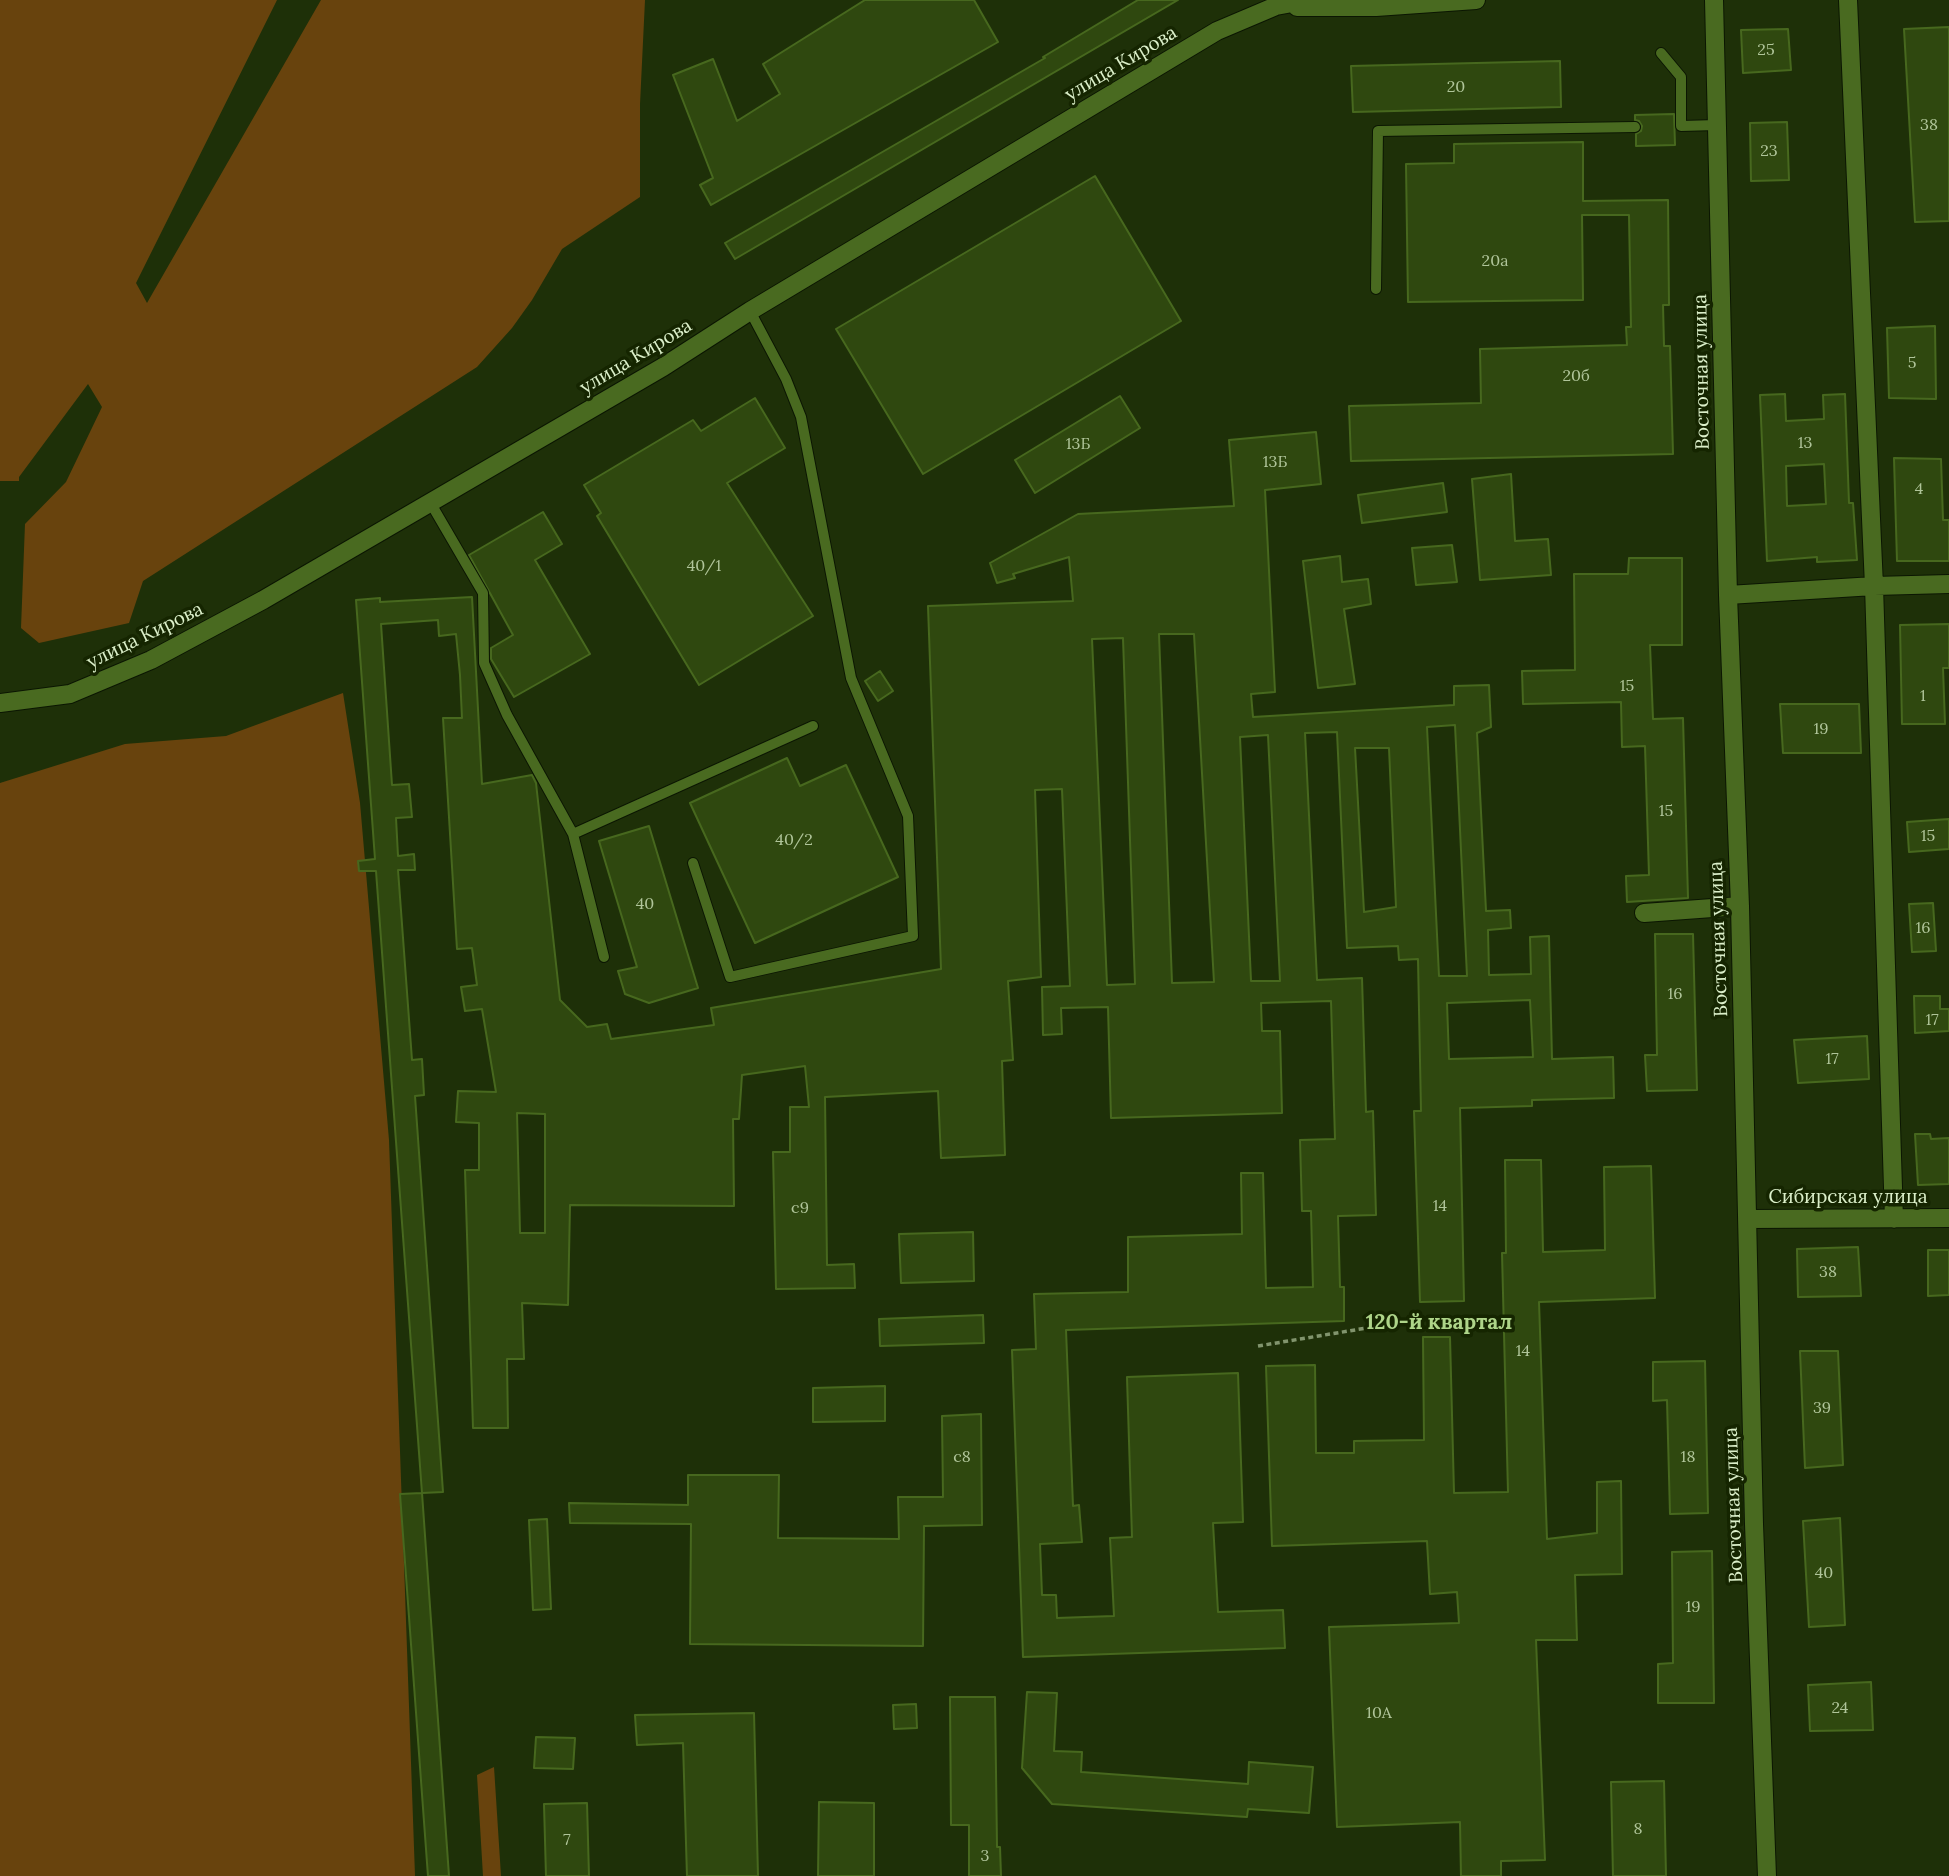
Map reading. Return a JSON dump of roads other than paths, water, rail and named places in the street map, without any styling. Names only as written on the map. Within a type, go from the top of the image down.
[{"type":"street","name":"улица Кирова","points":[[0,703],[70,694],[151,660],[263,600],[663,367],[750,311],[1217,31],[1276,6],[1309,0]]},
{"type":"street","name":"улица Кирова","points":[[1276,6],[1376,7],[1476,0]]},
{"type":"street","name":"Восточная улица","points":[[1714,0],[1728,595],[1740,906],[1755,1538],[1767,1876]]},
{"type":"street","points":[[1848,0],[1874,586],[1894,1219]]},
{"type":"street","points":[[1728,595],[1949,584]]},
{"type":"street","points":[[1644,913],[1740,906]]},
{"type":"street","name":"Сибирская улица","points":[[1748,1219],[1949,1218]]},
{"type":"lane","points":[[1661,53],[1681,77],[1678,126],[1717,125]]},
{"type":"lane","points":[[1376,289],[1378,131],[1635,127]]},
{"type":"lane","points":[[693,863],[730,977],[913,936],[908,816],[851,678],[801,417],[786,379],[750,311]]},
{"type":"lane","points":[[430,502],[483,593],[484,663],[507,715],[573,834],[604,957]]},
{"type":"lane","points":[[573,834],[813,726]]},
{"type":"district","name":"120-й квартал","points":[[1439,1323]]}]
